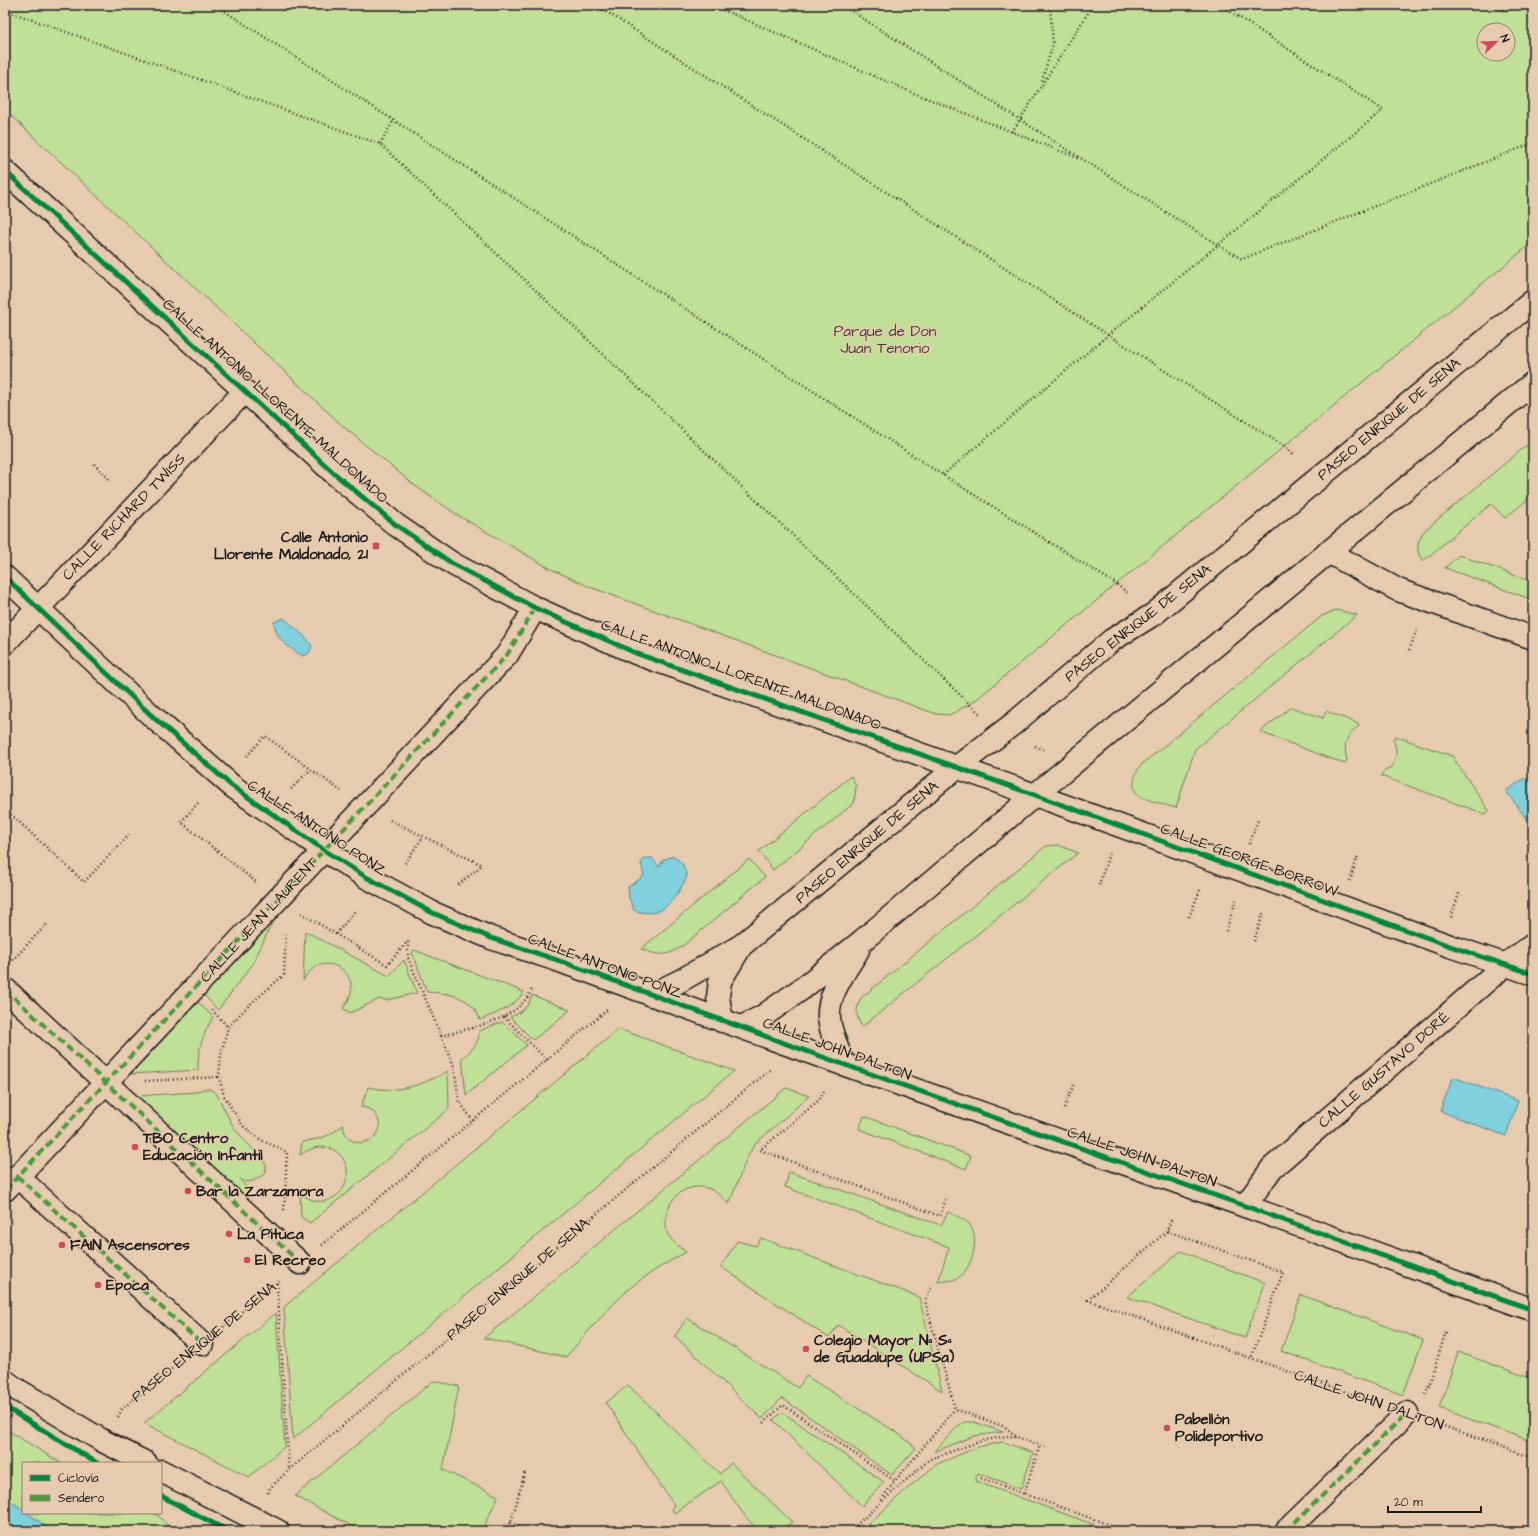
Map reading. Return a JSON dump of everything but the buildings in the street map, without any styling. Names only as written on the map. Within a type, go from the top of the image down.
[{"type":"street","name":"CALLE ANTONIO LLORENTE MALDONADO","points":[[5,171],[335,474],[396,525],[453,564],[535,608],[638,654],[957,767]]},
{"type":"street","name":"PASEO ENRIQUE DE SENA","points":[[651,995],[680,981],[742,945],[957,767],[1002,733],[1112,640],[1154,614],[1533,301]]},
{"type":"street","points":[[742,1027],[763,1016],[797,992],[863,940],[1035,795],[1533,383]]},
{"type":"street","name":"CALLE RICHARD TWISS","points":[[5,643],[37,607],[244,392]]},
{"type":"street","points":[[1328,552],[1398,590],[1533,638]]},
{"type":"street","name":"CALLE ANTONIO PONZ","points":[[5,577],[152,716],[232,786],[324,850],[366,877],[440,916],[491,938],[557,960],[742,1027]]},
{"type":"street","name":"CALLE JEAN LAURENT","points":[[11,1183],[106,1084],[508,655],[535,608]]},
{"type":"street","name":"CALLE GEORGE BORROW","points":[[957,767],[1450,946],[1533,974]]},
{"type":"street","points":[[843,1064],[828,1018],[829,1008],[831,997],[863,940]]},
{"type":"street","name":"PASEO ENRIQUE DE SENA","points":[[722,1021],[718,997],[720,981],[742,945]]},
{"type":"street","name":"CALLE GUSTAVO DORÉ","points":[[1245,1206],[1272,1168],[1506,964],[1533,945]]},
{"type":"street","points":[[5,989],[300,1263]]},
{"type":"street","name":"CALLE JOHN DALTON","points":[[742,1027],[1533,1310]]},
{"type":"street","points":[[11,1183],[202,1344]]},
{"type":"street","points":[[5,1381],[103,1441],[144,1462]]},
{"type":"street","points":[[1286,1531],[1413,1415]]},
{"type":"street","points":[[162,1471],[278,1531]]},
{"type":"path","points":[[214,5],[1110,580],[1129,594]]},
{"type":"path","points":[[596,5],[1108,336],[1296,455]]},
{"type":"path","points":[[712,5],[912,92],[1084,160]]},
{"type":"path","points":[[842,5],[1019,119],[1242,259],[1533,143]]},
{"type":"path","points":[[1041,85],[1052,44],[1050,5]]},
{"type":"path","points":[[1012,132],[1093,5]]},
{"type":"path","points":[[943,474],[1383,110],[1220,5]]},
{"type":"path","points":[[1479,5],[1508,12],[1514,5]]},
{"type":"path","points":[[5,10],[380,144],[982,715]]},
{"type":"path","points":[[380,144],[394,120]]},
{"type":"path","points":[[94,464],[111,480]]},
{"type":"path","points":[[1409,650],[1417,630]]},
{"type":"path","points":[[1531,695],[1533,690]]},
{"type":"path","points":[[1035,746],[1048,751]]},
{"type":"path","points":[[291,789],[311,769]]},
{"type":"path","points":[[5,809],[84,882],[131,833]]},
{"type":"path","points":[[1249,844],[1258,820]]},
{"type":"path","points":[[405,863],[423,837]]},
{"type":"path","points":[[1099,885],[1108,854]]},
{"type":"path","points":[[1349,882],[1358,855]]},
{"type":"path","points":[[1189,917],[1201,888]]},
{"type":"path","points":[[1450,920],[1460,891]]},
{"type":"path","points":[[1226,931],[1236,900]]},
{"type":"path","points":[[336,934],[355,911]]},
{"type":"path","points":[[1254,940],[1264,911]]},
{"type":"path","points":[[8,965],[47,924]]},
{"type":"path","points":[[267,1233],[284,1210],[287,1152],[261,1140],[243,1126],[224,1096],[219,1077],[221,1054],[228,1027],[247,1007],[284,975],[286,929]]},
{"type":"path","points":[[408,941],[408,958],[454,1066],[459,1101],[473,1121]]},
{"type":"path","points":[[441,1036],[504,1017],[520,1006],[528,998],[532,989]]},
{"type":"path","points":[[504,1017],[547,1060]]},
{"type":"path","points":[[106,1084],[219,1077]]},
{"type":"path","points":[[1064,1108],[1074,1084]]},
{"type":"path","points":[[824,1091],[819,1100],[760,1150],[940,1216],[946,1198]]},
{"type":"path","points":[[1167,1231],[1283,1272],[1251,1359]]},
{"type":"path","points":[[277,1282],[289,1470]]},
{"type":"path","points":[[931,1288],[925,1301],[955,1410]]},
{"type":"path","points":[[1413,1415],[1446,1332]]},
{"type":"path","points":[[763,1423],[783,1405],[895,1481]]},
{"type":"path","points":[[955,1410],[1005,1427],[1017,1437]]},
{"type":"path","points":[[878,1505],[895,1481],[955,1410]]},
{"type":"path","points":[[850,1531],[930,1459],[978,1442],[1006,1436],[1017,1437],[1046,1447]]},
{"type":"path","points":[[1024,1494],[1040,1445]]},
{"type":"path","points":[[506,1531],[511,1522],[525,1472]]},
{"type":"path","points":[[981,1478],[1126,1531]]},
{"type":"path","points":[[511,1522],[526,1531]]},
{"type":"path","points":[[856,1526],[867,1531]]},
{"type":"green space","name":"Parque de Don Juan Tenorio","points":[[5,5],[1524,5],[1533,8],[1533,242],[972,703],[949,715],[936,714],[590,587],[551,569],[459,516],[414,485],[345,428],[5,110]]},
{"type":"green space","points":[[1533,440],[1533,495],[1505,518],[1491,504],[1423,561],[1420,557],[1418,545],[1425,530]]},
{"type":"green space","points":[[1459,555],[1533,582],[1533,600],[1445,568]]},
{"type":"green space","points":[[1336,610],[1357,615],[1195,749],[1176,808],[1148,800],[1137,793],[1134,781],[1141,765],[1322,616]]},
{"type":"green space","points":[[1291,707],[1323,718],[1326,711],[1359,724],[1346,741],[1345,752],[1347,759],[1345,764],[1260,732]]},
{"type":"green space","points":[[1395,736],[1452,756],[1489,811],[1485,814],[1381,776],[1394,762],[1396,751],[1393,740]]},
{"type":"green space","points":[[851,776],[856,786],[854,803],[773,870],[759,851]]},
{"type":"green space","points":[[1058,845],[1078,853],[862,1027],[858,1019],[857,1012],[861,998],[1046,846]]},
{"type":"green space","points":[[749,859],[765,877],[684,945],[673,952],[663,954],[653,953],[641,949]]},
{"type":"green space","points":[[273,921],[252,965],[218,1010],[204,995]]},
{"type":"green space","points":[[305,931],[389,976],[404,960],[417,993],[387,1000],[379,999],[350,1013],[343,1008],[350,996],[351,985],[347,975],[340,968],[331,965],[321,965],[311,970],[303,981]]},
{"type":"green space","points":[[414,950],[524,992],[520,998],[510,1006],[480,1020],[472,1006],[459,997],[444,993],[427,992],[412,952]]},
{"type":"green space","points":[[532,995],[570,1010],[533,1040],[510,1017],[518,1014],[524,1009],[529,1003]]},
{"type":"green space","points":[[198,1002],[213,1017],[201,1043],[198,1070],[131,1074]]},
{"type":"green space","points":[[502,1022],[527,1045],[466,1095],[462,1058],[476,1043],[479,1031]]},
{"type":"green space","points":[[619,1029],[734,1071],[293,1439],[284,1307]]},
{"type":"green space","points":[[448,1071],[449,1109],[310,1223],[301,1217],[300,1193],[314,1200],[326,1201],[336,1196],[343,1187],[347,1177],[346,1166],[341,1155],[329,1148],[317,1147],[300,1155],[302,1142],[324,1137],[343,1125],[346,1135],[352,1140],[358,1143],[366,1142],[377,1134],[380,1127],[375,1114],[371,1110],[361,1107],[368,1087],[379,1089],[399,1089],[410,1087]]},
{"type":"green space","points":[[786,1088],[809,1096],[754,1145],[747,1158],[729,1204],[716,1192],[707,1188],[699,1187],[684,1191],[672,1200],[667,1214],[666,1230],[672,1240],[686,1252],[656,1269],[629,1289],[604,1314],[566,1357],[484,1338]]},
{"type":"green space","points":[[203,1089],[209,1089],[216,1093],[234,1128],[263,1159],[266,1166],[265,1174],[253,1181],[246,1182],[240,1179],[249,1191],[246,1198],[137,1096],[196,1092]]},
{"type":"green space","points":[[864,1116],[971,1156],[966,1169],[859,1129]]},
{"type":"green space","points":[[789,1172],[941,1225],[948,1212],[967,1222],[973,1230],[974,1245],[970,1262],[962,1275],[956,1279],[938,1282],[949,1247],[785,1187]]},
{"type":"green space","points":[[761,1238],[919,1297],[942,1391],[838,1325],[829,1338],[721,1267],[737,1241],[756,1246]]},
{"type":"green space","points":[[1181,1251],[1265,1283],[1245,1338],[1127,1297]]},
{"type":"green space","points":[[1301,1295],[1423,1340],[1403,1395],[1281,1351]]},
{"type":"green space","points":[[276,1313],[285,1446],[249,1477],[144,1423]]},
{"type":"green space","points":[[687,1318],[798,1388],[806,1376],[899,1434],[916,1448],[892,1475],[782,1398],[762,1419],[675,1336]]},
{"type":"green space","points":[[1458,1352],[1533,1379],[1533,1442],[1439,1408]]},
{"type":"green space","points":[[433,1381],[459,1386],[443,1470],[498,1496],[482,1531],[361,1531],[295,1496]]},
{"type":"green space","points":[[628,1385],[720,1474],[731,1463],[792,1522],[773,1532],[760,1530],[750,1522],[721,1481],[674,1513],[672,1508],[674,1505],[606,1403]]},
{"type":"green space","points":[[782,1412],[884,1482],[862,1506],[773,1420]]},
{"type":"green space","points":[[964,1422],[974,1422],[1003,1432],[974,1436],[934,1452],[958,1426]]},
{"type":"green space","points":[[5,1429],[59,1462],[22,1462],[22,1509],[5,1497]]},
{"type":"green space","points":[[1003,1442],[1033,1453],[1021,1489],[978,1473],[975,1481],[1111,1531],[877,1531],[867,1525],[937,1464],[978,1447]]},
{"type":"green space","points":[[28,1514],[154,1514],[159,1516],[173,1531],[52,1531]]},
{"type":"water","points":[[284,618],[306,638],[312,646],[309,653],[303,656],[293,650],[280,638],[274,622]]},
{"type":"water","points":[[1525,778],[1533,784],[1533,828],[1506,791]]},
{"type":"water","points":[[673,856],[682,863],[687,876],[676,896],[668,905],[653,913],[634,910],[629,898],[628,887],[644,876],[641,863],[645,858],[652,858],[659,867],[663,860]]},
{"type":"water","points":[[1453,1077],[1518,1101],[1506,1136],[1440,1111]]},
{"type":"water","points":[[5,1497],[22,1509],[22,1514],[28,1514],[52,1531],[5,1531]]},
{"type":"marked path","points":[[5,1190],[507,655],[535,608]]},
{"type":"marked path","points":[[5,989],[300,1263]]},
{"type":"marked path","points":[[17,1176],[202,1344]]},
{"type":"marked path","points":[[1286,1531],[1407,1413]]},
{"type":"cycle path","points":[[5,171],[335,474],[396,525],[453,564],[535,608],[638,654],[1035,795],[1450,946],[1533,974]]},
{"type":"cycle path","points":[[5,577],[152,716],[232,786],[324,850],[366,877],[433,913],[491,938],[557,960],[817,1055],[1245,1206],[1533,1310]]},
{"type":"cycle path","points":[[5,1407],[95,1462]]},
{"type":"cycle path","points":[[162,1497],[228,1531]]},
{"type":"place","name":"Calle Antonio Llorente Maldonado, 21","points":[[376,546]]},
{"type":"place","name":"TBO Centro Educación Infantil","points":[[135,1147]]},
{"type":"place","name":"Bar la Zarzamora","points":[[188,1191]]},
{"type":"place","name":"La Pituca","points":[[229,1234]]},
{"type":"place","name":"FAIN Ascensores","points":[[62,1245]]},
{"type":"place","name":"El Recreo","points":[[247,1260]]},
{"type":"place","name":"Epoca","points":[[98,1285]]},
{"type":"place","name":"Colegio Mayor Nª Sª de Guadalupe (UPSa)","points":[[806,1349]]},
{"type":"place","name":"Pabellón Polideportivo","points":[[1167,1428]]}]
